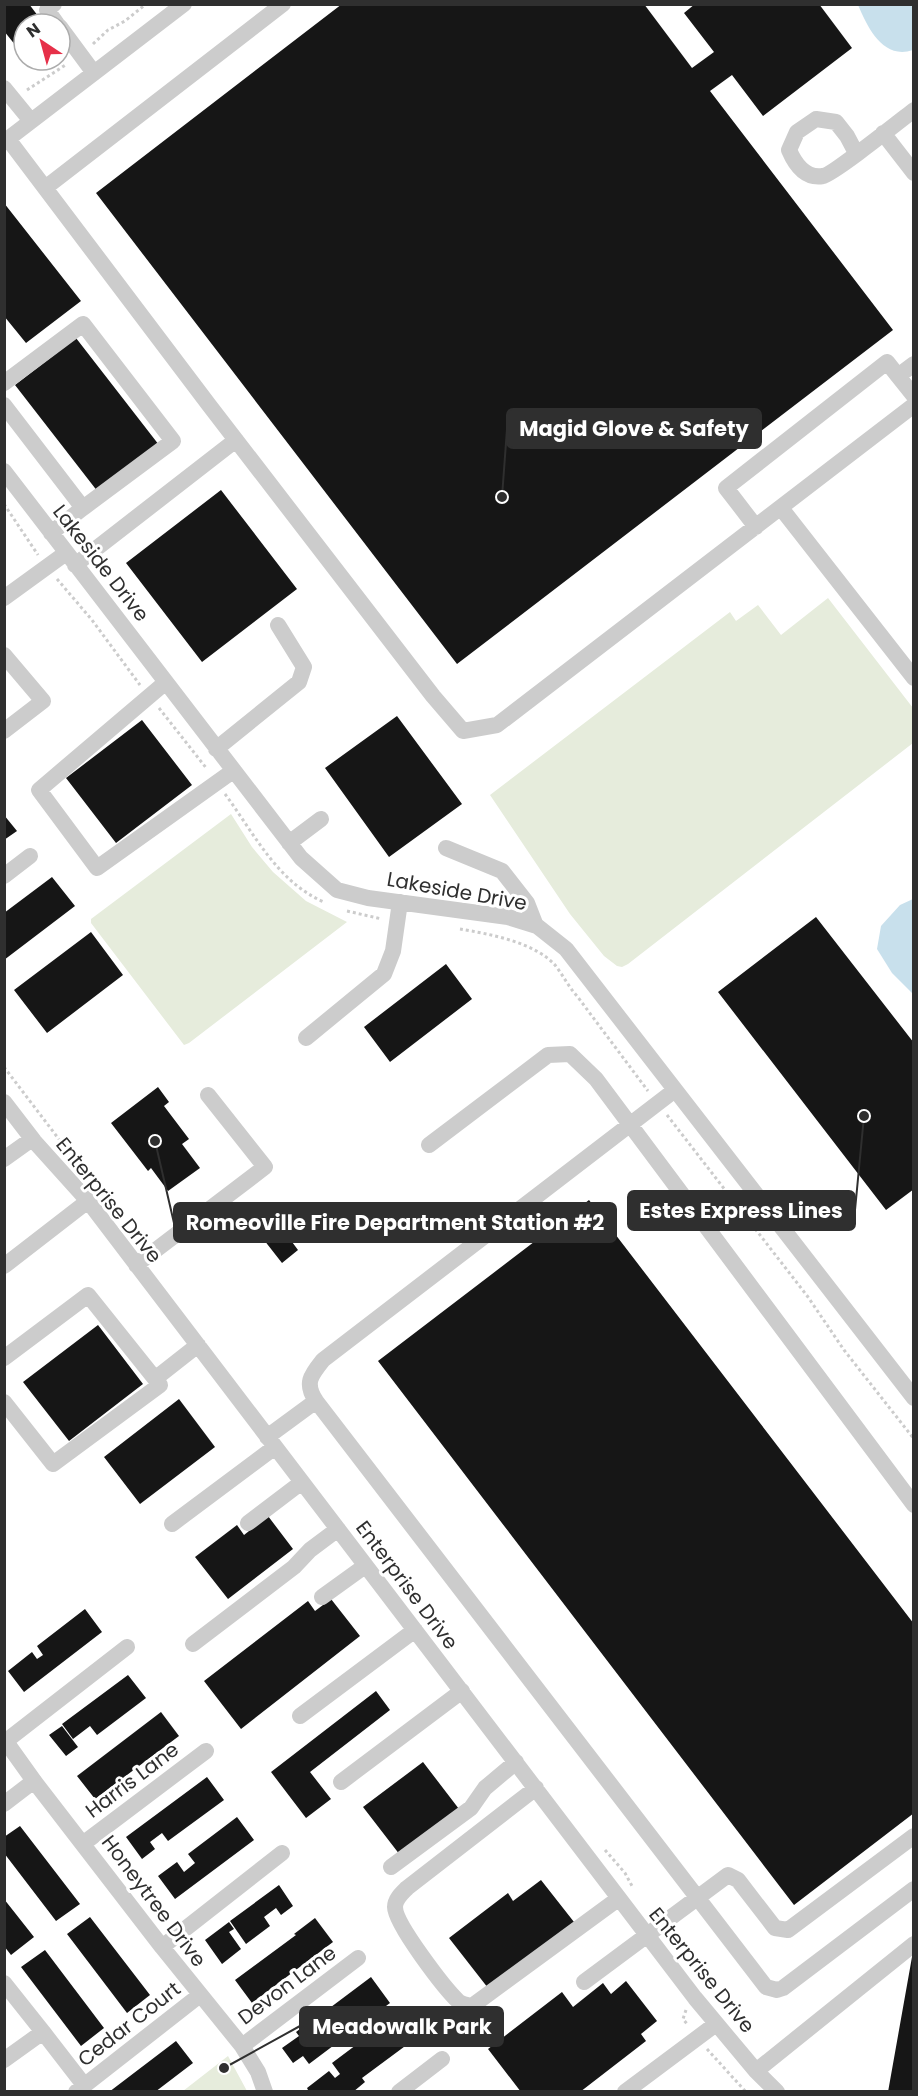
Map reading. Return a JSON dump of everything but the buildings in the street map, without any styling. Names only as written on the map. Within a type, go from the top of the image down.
[{"type":"street","points":[[184,4],[166,10],[94,73],[6,140],[462,731],[497,725],[914,405]]},
{"type":"street","points":[[45,188],[283,4]]},
{"type":"street","points":[[72,43],[94,73]]},
{"type":"street","points":[[4,88],[31,121]]},
{"type":"street","points":[[856,153],[914,110]]},
{"type":"street","points":[[883,133],[914,172]]},
{"type":"street","points":[[4,383],[82,324],[173,441],[51,533]]},
{"type":"street","points":[[756,527],[726,488],[887,362],[914,396]]},
{"type":"street","points":[[898,376],[914,364]]},
{"type":"street","points":[[4,405],[83,508]]},
{"type":"street","points":[[4,598],[48,567],[71,559],[236,440]]},
{"type":"street","name":"Lakeside Drive","points":[[4,471],[289,843],[301,858],[337,890],[400,902],[508,917],[536,926],[566,949],[914,1398]]},
{"type":"street","points":[[781,508],[914,678]]},
{"type":"street","points":[[216,749],[299,682],[304,667],[278,625]]},
{"type":"street","points":[[4,655],[43,701],[4,731]]},
{"type":"street","points":[[166,682],[39,790],[97,868],[233,771]]},
{"type":"street","points":[[289,843],[321,819]]},
{"type":"street","points":[[446,848],[502,871],[527,903],[536,926]]},
{"type":"street","points":[[4,876],[30,856]]},
{"type":"street","points":[[306,1038],[384,974],[393,951],[400,902]]},
{"type":"street","points":[[429,1145],[548,1055],[570,1054],[596,1079],[914,1505]]},
{"type":"street","points":[[675,1090],[323,1360],[310,1376],[309,1392],[766,1987],[777,1990],[783,1988],[914,1889]]},
{"type":"street","points":[[136,1265],[265,1167],[208,1095]]},
{"type":"street","name":"Enterprise Drive","points":[[4,1102],[32,1139],[88,1201],[536,1788],[618,1899],[716,2024],[756,2071],[777,2091]]},
{"type":"street","points":[[4,1160],[32,1139]]},
{"type":"street","points":[[4,1266],[88,1201]]},
{"type":"street","points":[[4,1358],[88,1295],[160,1385],[53,1464],[4,1402]]},
{"type":"street","points":[[156,1378],[198,1345]]},
{"type":"street","points":[[172,1524],[271,1442],[316,1401]]},
{"type":"street","points":[[248,1523],[302,1482]]},
{"type":"street","points":[[193,1644],[294,1567],[310,1550],[338,1529]]},
{"type":"street","points":[[322,1597],[365,1566]]},
{"type":"street","points":[[300,1716],[415,1630]]},
{"type":"street","points":[[5,1740],[127,1647]]},
{"type":"street","points":[[341,1782],[462,1691]]},
{"type":"street","name":"Honeytree Drive","points":[[5,1740],[162,1947],[242,2046],[258,2072],[265,2091]]},
{"type":"street","name":"Harris Lane","points":[[84,1843],[206,1750]]},
{"type":"street","points":[[391,1868],[471,1808],[484,1788],[516,1762]]},
{"type":"street","points":[[4,1804],[34,1781]]},
{"type":"street","points":[[536,1788],[407,1888],[397,1899],[395,1908],[401,1927],[446,1987],[462,2004],[472,2006],[618,1899]]},
{"type":"street","points":[[584,1982],[728,1875],[738,1880],[775,1928],[788,1930],[914,1836]]},
{"type":"street","points":[[162,1947],[282,1853]]},
{"type":"street","points":[[756,2071],[914,1944]]},
{"type":"street","name":"Devon Lane","points":[[242,2046],[358,1958]]},
{"type":"street","name":"Cedar Court","points":[[4,1983],[43,2032],[80,2088],[200,1995]]},
{"type":"street","points":[[625,2091],[716,2024]]},
{"type":"street","points":[[4,2060],[43,2032]]},
{"type":"street","points":[[399,2091],[442,2059]]},
{"type":"path","points":[[4,504],[31,545],[92,620],[149,697],[168,717],[257,841],[305,893],[332,905]]},
{"type":"path","points":[[342,909],[398,921]]},
{"type":"path","points":[[451,927],[512,941],[531,949],[555,965],[568,986],[808,1297],[844,1350],[914,1439]]},
{"type":"green space","points":[[828,598],[913,708],[913,743],[628,964],[622,967],[617,966],[604,956],[570,914],[490,795],[730,612],[736,621],[758,605],[781,635]]},
{"type":"green space","points":[[231,814],[252,847],[273,872],[306,901],[347,922],[184,1045],[91,923],[91,919]]},
{"type":"green space","points":[[228,2056],[247,2091],[183,2091]]},
{"type":"water","points":[[858,5],[911,5],[913,8],[913,50],[902,52],[885,46],[872,32]]},
{"type":"water","points":[[914,899],[913,994],[892,973],[877,949],[881,926],[900,905]]},
{"type":"place","name":"Magid Glove & Safety","points":[[502,497]]},
{"type":"place","name":"Estes Express Lines","points":[[864,1116]]},
{"type":"place","name":"Romeoville Fire Department Station #2","points":[[155,1141]]},
{"type":"place","name":"Meadowalk Park","points":[[224,2068]]}]
